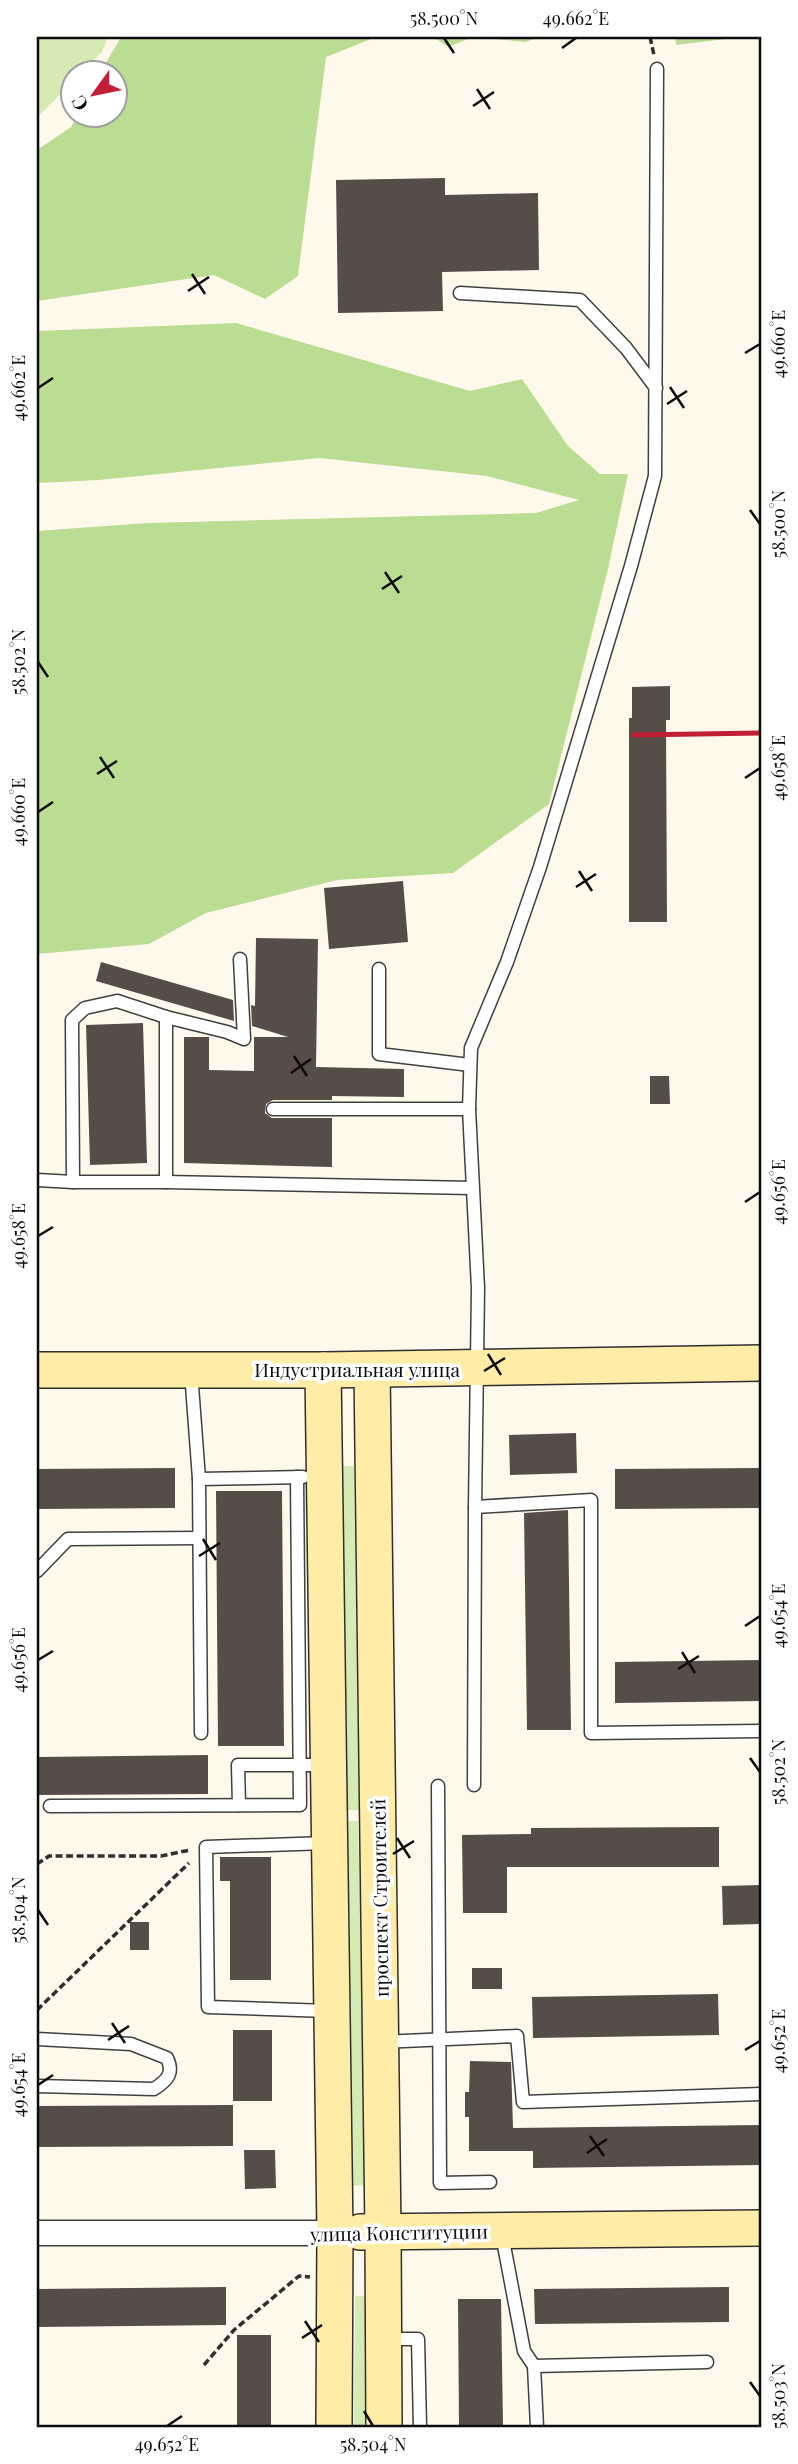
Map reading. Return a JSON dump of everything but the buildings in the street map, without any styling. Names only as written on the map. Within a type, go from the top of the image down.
[{"type":"street","name":"Индустриальная улица","points":[[37,1370],[372,1370],[761,1363]]},
{"type":"street","points":[[323,1370],[311,1476],[314,1764],[330,1843],[335,2233],[334,2427]]},
{"type":"street","name":"проспект Строителей","points":[[372,1370],[384,2427]]},
{"type":"street","name":"улица Конституции","points":[[37,2233],[761,2228]]},
{"type":"lane","points":[[474,1785],[478,1287],[468,1110],[471,1048],[507,962],[540,867],[631,566],[655,476],[657,69]]},
{"type":"lane","points":[[460,293],[580,300],[626,348],[657,388]]},
{"type":"lane","points":[[73,1182],[72,1020],[85,1008],[117,1001],[244,1039],[240,959]]},
{"type":"lane","points":[[379,970],[379,1054],[470,1065]]},
{"type":"lane","points":[[166,1017],[166,1182]]},
{"type":"lane","points":[[273,1108],[468,1110]]},
{"type":"lane","points":[[37,1180],[472,1188]]},
{"type":"lane","points":[[191,1369],[199,1479],[201,1733]]},
{"type":"lane","points":[[199,1479],[311,1476]]},
{"type":"lane","points":[[475,1507],[591,1500],[591,1733],[761,1731]]},
{"type":"lane","points":[[37,1571],[68,1539],[199,1538]]},
{"type":"lane","points":[[50,1806],[306,1805],[314,1764],[238,1765],[239,1805]]},
{"type":"lane","points":[[438,1786],[440,2183],[490,2182]]},
{"type":"lane","points":[[330,1843],[206,1847],[208,2007],[332,2011]]},
{"type":"lane","points":[[381,2042],[516,2036],[523,2102],[761,2094]]},
{"type":"lane","points":[[37,2039],[131,2043],[167,2058],[171,2068],[167,2081],[154,2089],[37,2086]]},
{"type":"lane","points":[[501,2231],[524,2351],[534,2366],[537,2427]]},
{"type":"lane","points":[[384,2339],[418,2339],[420,2427]]},
{"type":"lane","points":[[534,2366],[707,2362]]},
{"type":"path","points":[[37,1864],[49,1856],[161,1856],[206,1847]]},
{"type":"path","points":[[37,2010],[206,1847]]},
{"type":"path","points":[[204,2365],[234,2330],[299,2276],[312,2277]]},
{"type":"green space","points":[[37,37],[108,37],[102,52],[94,60],[60,60],[60,94],[37,118]]},
{"type":"green space","points":[[121,37],[376,37],[326,57],[298,276],[265,299],[214,275],[37,301],[37,150],[67,130],[130,130],[130,60],[108,60]]},
{"type":"green space","points":[[433,37],[473,37],[448,47]]},
{"type":"green space","points":[[473,37],[541,37],[525,42]]},
{"type":"green space","points":[[675,37],[743,37],[676,45]]},
{"type":"green space","points":[[236,323],[470,391],[522,379],[568,446],[600,474],[628,474],[608,569],[549,804],[453,873],[337,880],[206,913],[149,944],[37,954],[37,531],[147,523],[536,513],[579,500],[487,476],[319,458],[99,480],[37,483],[37,331]]},
{"type":"green space","points":[[334,1466],[354,1466],[359,1810],[339,1810]]},
{"type":"green space","points":[[340,1821],[358,1821],[366,2185],[347,2186]]},
{"type":"green space","points":[[355,2296],[373,2296],[372,2427],[354,2427]]},
{"type":"railway","points":[[634,735],[761,733]]}]
